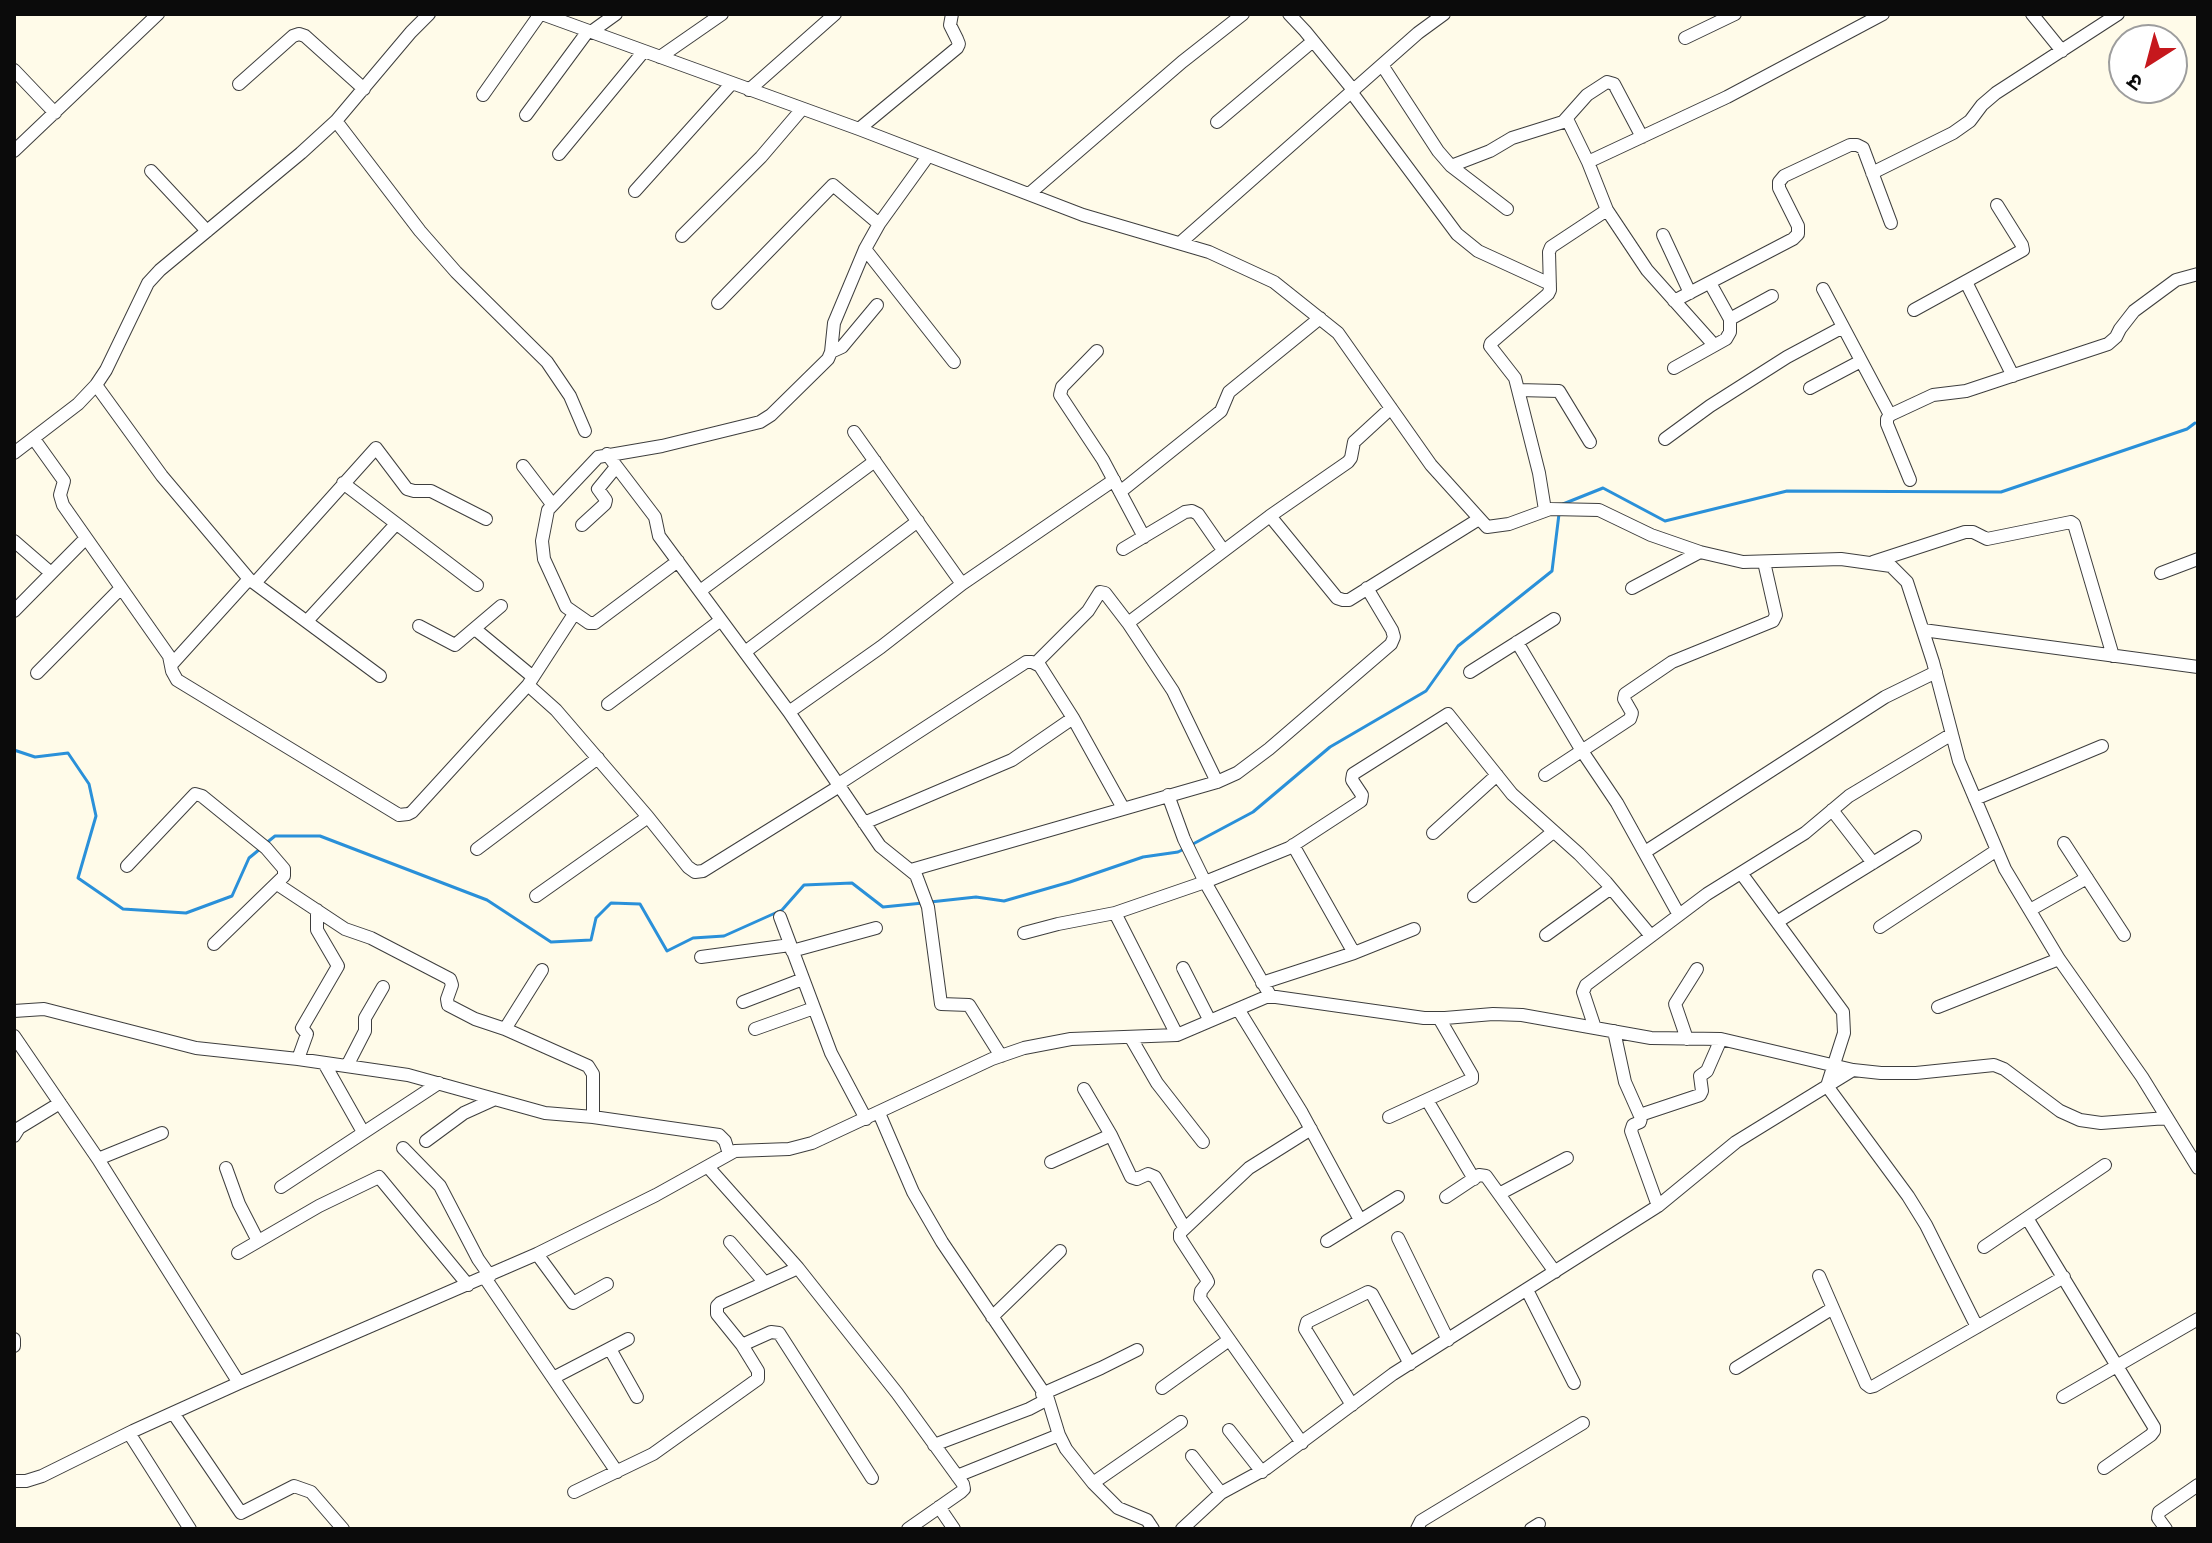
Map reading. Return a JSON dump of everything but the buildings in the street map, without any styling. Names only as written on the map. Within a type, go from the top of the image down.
[{"type":"street","points":[[14,151],[158,14]]},
{"type":"street","points":[[14,453],[78,404],[96,385],[148,283],[160,270],[336,121],[429,14]]},
{"type":"street","points":[[483,95],[541,14],[859,129],[1083,215],[1209,252],[1274,282],[1338,333],[1431,465],[1487,527],[1509,524],[1548,510],[1599,510],[1651,535],[1700,552],[1743,562],[1841,559],[1891,566],[1907,582],[1936,672],[1959,761],[2005,869],[2059,959],[2142,1077],[2198,1168]]},
{"type":"street","points":[[526,115],[589,31],[616,14]]},
{"type":"street","points":[[660,57],[722,14]]},
{"type":"street","points":[[749,90],[835,14]]},
{"type":"street","points":[[859,129],[957,48],[959,44],[951,19],[939,14]]},
{"type":"street","points":[[1029,194],[1182,62],[1243,14]]},
{"type":"street","points":[[1289,14],[1353,92],[1457,234],[1478,251],[1550,284]]},
{"type":"street","points":[[1180,243],[1418,33],[1444,14]]},
{"type":"street","points":[[1685,38],[1735,14]]},
{"type":"street","points":[[1588,162],[1727,97],[1883,14]]},
{"type":"street","points":[[2032,14],[2062,51]]},
{"type":"street","points":[[1872,173],[1953,133],[1970,121],[1996,93],[2118,14]]},
{"type":"street","points":[[239,84],[299,34],[364,89]]},
{"type":"street","points":[[1217,122],[1313,41]]},
{"type":"street","points":[[559,154],[644,51]]},
{"type":"street","points":[[1382,65],[1451,166],[1507,209]]},
{"type":"street","points":[[14,70],[55,113]]},
{"type":"street","points":[[1451,166],[1490,151],[1512,138],[1558,125],[1587,95],[1607,82],[1614,84],[1642,137]]},
{"type":"street","points":[[635,191],[732,83]]},
{"type":"street","points":[[682,236],[761,157],[802,109]]},
{"type":"street","points":[[1567,119],[1607,210],[1647,270],[1714,345]]},
{"type":"street","points":[[336,121],[420,231],[456,272],[547,362],[570,396],[585,431]]},
{"type":"street","points":[[1674,301],[1793,239],[1798,234],[1798,226],[1779,182],[1784,176],[1850,145],[1863,148],[1891,223]]},
{"type":"street","points":[[678,561],[595,623],[589,623],[564,604],[542,552],[547,513],[594,460],[607,454],[641,451],[760,422],[801,387],[828,359],[834,323],[865,249],[879,224],[928,156]]},
{"type":"street","points":[[151,171],[207,231]]},
{"type":"street","points":[[718,303],[833,185],[879,224]]},
{"type":"street","points":[[1914,310],[2023,250],[1997,205]]},
{"type":"street","points":[[1548,510],[1514,374],[1490,346],[1548,294],[1551,247],[1607,210]]},
{"type":"street","points":[[1663,235],[1690,293]]},
{"type":"street","points":[[865,249],[954,362]]},
{"type":"street","points":[[1910,480],[1887,424],[1890,415],[1933,395],[1966,391],[2113,342],[2134,311],[2176,280],[2198,274]]},
{"type":"street","points":[[1966,282],[2013,376]]},
{"type":"street","points":[[1674,368],[1729,336],[1730,319],[1710,283]]},
{"type":"street","points":[[1823,289],[1890,415]]},
{"type":"street","points":[[1730,319],[1772,296]]},
{"type":"street","points":[[831,352],[842,347],[877,305]]},
{"type":"street","points":[[1120,492],[1221,411],[1229,392],[1320,318]]},
{"type":"street","points":[[1665,439],[1787,357],[1843,327]]},
{"type":"street","points":[[1097,351],[1059,390],[1060,395],[1114,480],[1144,537]]},
{"type":"street","points":[[1810,388],[1861,361]]},
{"type":"street","points":[[96,385],[162,476],[252,581],[380,676]]},
{"type":"street","points":[[1518,390],[1559,391],[1590,442]]},
{"type":"street","points":[[1128,623],[1223,550],[1348,462],[1354,442],[1391,408]]},
{"type":"street","points":[[854,432],[962,584]]},
{"type":"street","points":[[34,439],[62,477],[64,484],[60,500],[169,656],[177,680],[399,815],[412,812],[530,681],[574,614]]},
{"type":"street","points":[[172,664],[376,448],[407,489],[431,491],[486,519]]},
{"type":"street","points":[[607,454],[655,517],[659,536],[789,712],[880,846],[911,870],[922,888],[928,907],[941,1004],[969,1005],[1001,1056]]},
{"type":"street","points":[[700,591],[875,461]]},
{"type":"street","points":[[523,466],[552,504]]},
{"type":"street","points":[[582,525],[605,504],[606,500],[598,489],[616,467]]},
{"type":"street","points":[[789,712],[881,647],[962,584],[1114,480]]},
{"type":"street","points":[[343,483],[477,585]]},
{"type":"street","points":[[1123,549],[1185,512],[1192,511],[1198,514],[1223,550]]},
{"type":"street","points":[[1270,516],[1337,598],[1343,600],[1349,600],[1479,519]]},
{"type":"street","points":[[745,652],[918,521]]},
{"type":"street","points":[[1870,563],[1965,532],[1973,532],[1987,539],[2071,522],[2113,656]]},
{"type":"street","points":[[307,621],[396,524]]},
{"type":"street","points":[[14,611],[86,538]]},
{"type":"street","points":[[14,541],[51,573]]},
{"type":"street","points":[[1632,588],[1700,552]]},
{"type":"street","points":[[2161,573],[2198,559]]},
{"type":"street","points":[[1545,775],[1630,719],[1632,713],[1624,699],[1625,694],[1672,662],[1773,621],[1776,615],[1764,562]]},
{"type":"street","points":[[37,673],[121,588]]},
{"type":"street","points":[[911,870],[1217,782],[1237,773],[1254,762],[1391,644],[1394,637],[1392,630],[1367,588]]},
{"type":"street","points":[[1036,663],[1088,611],[1103,591],[1173,691],[1217,782]]},
{"type":"street","points":[[419,626],[455,645],[501,606]]},
{"type":"street","points":[[1470,672],[1554,619]]},
{"type":"street","points":[[608,704],[721,620]]},
{"type":"street","points":[[475,629],[530,681],[688,867],[699,872],[838,786],[1026,662],[1036,663]]},
{"type":"street","points":[[1923,630],[2198,667]]},
{"type":"street","points":[[1517,642],[1617,803],[1679,915]]},
{"type":"street","points":[[1036,663],[1073,718],[1123,808]]},
{"type":"street","points":[[1645,852],[1885,697],[1936,672]]},
{"type":"street","points":[[1024,933],[1115,913],[1205,882],[1293,845],[1361,801],[1362,795],[1352,780],[1353,774],[1445,715],[1451,716],[1528,810],[1579,854],[1651,936]]},
{"type":"street","points":[[864,823],[1012,760],[1073,718]]},
{"type":"street","points":[[1595,1028],[1583,988],[1707,894],[1805,833],[1849,796],[1952,734]]},
{"type":"street","points":[[1975,799],[2102,746]]},
{"type":"street","points":[[477,849],[598,758]]},
{"type":"street","points":[[1433,833],[1497,775]]},
{"type":"street","points":[[127,866],[195,794],[202,796],[266,848],[284,869],[284,876],[214,944]]},
{"type":"street","points":[[1168,795],[1184,839],[1205,882],[1271,997]]},
{"type":"street","points":[[1832,810],[1873,863]]},
{"type":"street","points":[[536,896],[648,817]]},
{"type":"street","points":[[1474,896],[1553,832]]},
{"type":"street","points":[[1777,922],[1915,837]]},
{"type":"street","points":[[2064,843],[2124,935]]},
{"type":"street","points":[[1293,845],[1354,953]]},
{"type":"street","points":[[1880,927],[1997,850]]},
{"type":"street","points":[[1741,873],[1843,1012],[1844,1033],[1827,1086]]},
{"type":"street","points":[[2030,910],[2087,878]]},
{"type":"street","points":[[277,884],[345,929],[371,938],[450,979],[448,1005],[481,1022],[505,1029],[588,1066],[593,1074],[593,1117]]},
{"type":"street","points":[[1546,935],[1611,888]]},
{"type":"street","points":[[298,1059],[307,1034],[302,1028],[338,966],[317,930],[317,910]]},
{"type":"street","points":[[1115,913],[1177,1035]]},
{"type":"street","points":[[780,917],[831,1053],[866,1119]]},
{"type":"street","points":[[701,957],[791,948],[876,928]]},
{"type":"street","points":[[1262,983],[1354,953],[1414,929]]},
{"type":"street","points":[[1938,1007],[2059,959]]},
{"type":"street","points":[[1183,968],[1210,1021]]},
{"type":"street","points":[[1687,1039],[1675,1004],[1697,969]]},
{"type":"street","points":[[505,1029],[542,970]]},
{"type":"street","points":[[743,1002],[803,979]]},
{"type":"street","points":[[347,1066],[365,1031],[365,1018],[383,987]]},
{"type":"street","points":[[14,1481],[42,1476],[239,1383],[487,1277],[656,1195],[729,1154],[743,1150],[800,1147],[1024,1048],[1062,1040],[1177,1035],[1256,1000],[1271,997],[1439,1018],[1522,1015],[1651,1038],[1721,1039],[1853,1070],[1881,1073],[1916,1073],[1994,1065],[2004,1069],[2060,1111],[2080,1120],[2101,1123],[2167,1118]]},
{"type":"street","points":[[755,1029],[814,1008]]},
{"type":"street","points":[[14,1011],[44,1009],[188,1047],[408,1075],[545,1113],[719,1135],[725,1141],[729,1154]]},
{"type":"street","points":[[1238,1009],[1311,1129],[1360,1220]]},
{"type":"street","points":[[1389,1117],[1472,1079],[1439,1018]]},
{"type":"street","points":[[1614,1031],[1624,1078],[1641,1120],[1633,1125],[1631,1131],[1658,1206]]},
{"type":"street","points":[[14,1036],[98,1159],[239,1383]]},
{"type":"street","points":[[1131,1038],[1157,1083],[1203,1142]]},
{"type":"street","points":[[1640,1115],[1700,1095],[1700,1076],[1708,1070],[1721,1039]]},
{"type":"street","points":[[324,1063],[363,1132]]},
{"type":"street","points":[[1182,1529],[1221,1493],[1262,1472],[1385,1379],[1658,1206],[1736,1142],[1853,1070]]},
{"type":"street","points":[[281,1187],[439,1083]]},
{"type":"street","points":[[1827,1086],[1908,1196],[1926,1225],[1977,1327]]},
{"type":"street","points":[[1084,1089],[1131,1177],[1137,1179],[1148,1174],[1155,1177],[1184,1227]]},
{"type":"street","points":[[426,1141],[464,1113],[495,1099]]},
{"type":"street","points":[[1427,1100],[1474,1179]]},
{"type":"street","points":[[14,1136],[19,1128],[60,1103]]},
{"type":"street","points":[[879,1113],[913,1192],[942,1242],[1045,1396],[1059,1435],[1093,1483],[1118,1508],[1147,1520],[1153,1529]]},
{"type":"street","points":[[1302,1443],[1200,1298],[1208,1282],[1180,1238],[1180,1233],[1249,1168],[1311,1129]]},
{"type":"street","points":[[98,1159],[162,1133]]},
{"type":"street","points":[[1051,1162],[1111,1135]]},
{"type":"street","points":[[403,1148],[445,1192],[487,1277],[617,1472]]},
{"type":"street","points":[[1499,1194],[1567,1158]]},
{"type":"street","points":[[1984,1247],[2105,1165]]},
{"type":"street","points":[[708,1167],[798,1268],[897,1393],[963,1484],[964,1489],[908,1529]]},
{"type":"street","points":[[226,1168],[239,1204],[258,1241]]},
{"type":"street","points":[[1446,1197],[1479,1175],[1486,1176],[1555,1272]]},
{"type":"street","points":[[238,1253],[319,1206],[379,1177],[468,1285]]},
{"type":"street","points":[[1327,1241],[1398,1197]]},
{"type":"street","points":[[2027,1218],[2154,1427],[2154,1431],[2104,1468]]},
{"type":"street","points":[[1398,1238],[1448,1340]]},
{"type":"street","points":[[730,1242],[765,1283]]},
{"type":"street","points":[[992,1317],[1060,1251]]},
{"type":"street","points":[[537,1254],[573,1303],[607,1284]]},
{"type":"street","points":[[574,1492],[669,1444],[758,1379],[758,1371],[742,1345],[717,1314],[717,1306],[798,1268]]},
{"type":"street","points":[[1819,1276],[1870,1387],[2064,1277]]},
{"type":"street","points":[[1527,1290],[1574,1383]]},
{"type":"street","points":[[1352,1405],[1305,1329],[1307,1322],[1368,1292],[1372,1294],[1410,1364]]},
{"type":"street","points":[[1736,1368],[1833,1308]]},
{"type":"street","points":[[2063,1397],[2198,1319]]},
{"type":"street","points":[[742,1345],[771,1332],[779,1333],[872,1478]]},
{"type":"street","points":[[14,1339],[14,1346]]},
{"type":"street","points":[[553,1378],[628,1339]]},
{"type":"street","points":[[1162,1388],[1229,1340]]},
{"type":"street","points":[[610,1349],[637,1397]]},
{"type":"street","points":[[934,1445],[1029,1409],[1045,1396],[1137,1350]]},
{"type":"street","points":[[173,1413],[241,1513],[294,1486],[311,1492],[343,1529]]},
{"type":"street","points":[[1093,1483],[1181,1422]]},
{"type":"street","points":[[1417,1529],[1421,1521],[1583,1423]]},
{"type":"street","points":[[1229,1430],[1262,1472]]},
{"type":"street","points":[[129,1433],[190,1529]]},
{"type":"street","points":[[957,1476],[1059,1435]]},
{"type":"street","points":[[1192,1456],[1221,1493]]},
{"type":"street","points":[[2166,1529],[2158,1518],[2159,1512],[2198,1485]]},
{"type":"street","points":[[939,1507],[954,1529]]},
{"type":"waterway","points":[[1563,504],[1603,488],[1665,521],[1787,491],[2001,492],[2187,429],[2195,423]]},
{"type":"waterway","points":[[1193,844],[1253,812],[1330,747],[1426,691],[1458,646],[1552,571],[1559,514]]},
{"type":"waterway","points":[[14,750],[35,757],[68,753],[89,784],[96,816],[78,878],[123,909],[186,913],[232,896],[249,858],[260,849]]},
{"type":"waterway","points":[[265,844],[275,836],[320,836],[487,900],[551,942],[591,940],[596,918],[611,903],[640,904],[667,951],[693,938],[724,936],[782,910],[804,885],[852,883],[883,907],[923,903]]},
{"type":"waterway","points":[[930,902],[976,897],[1004,901],[1143,857],[1186,848]]}]
